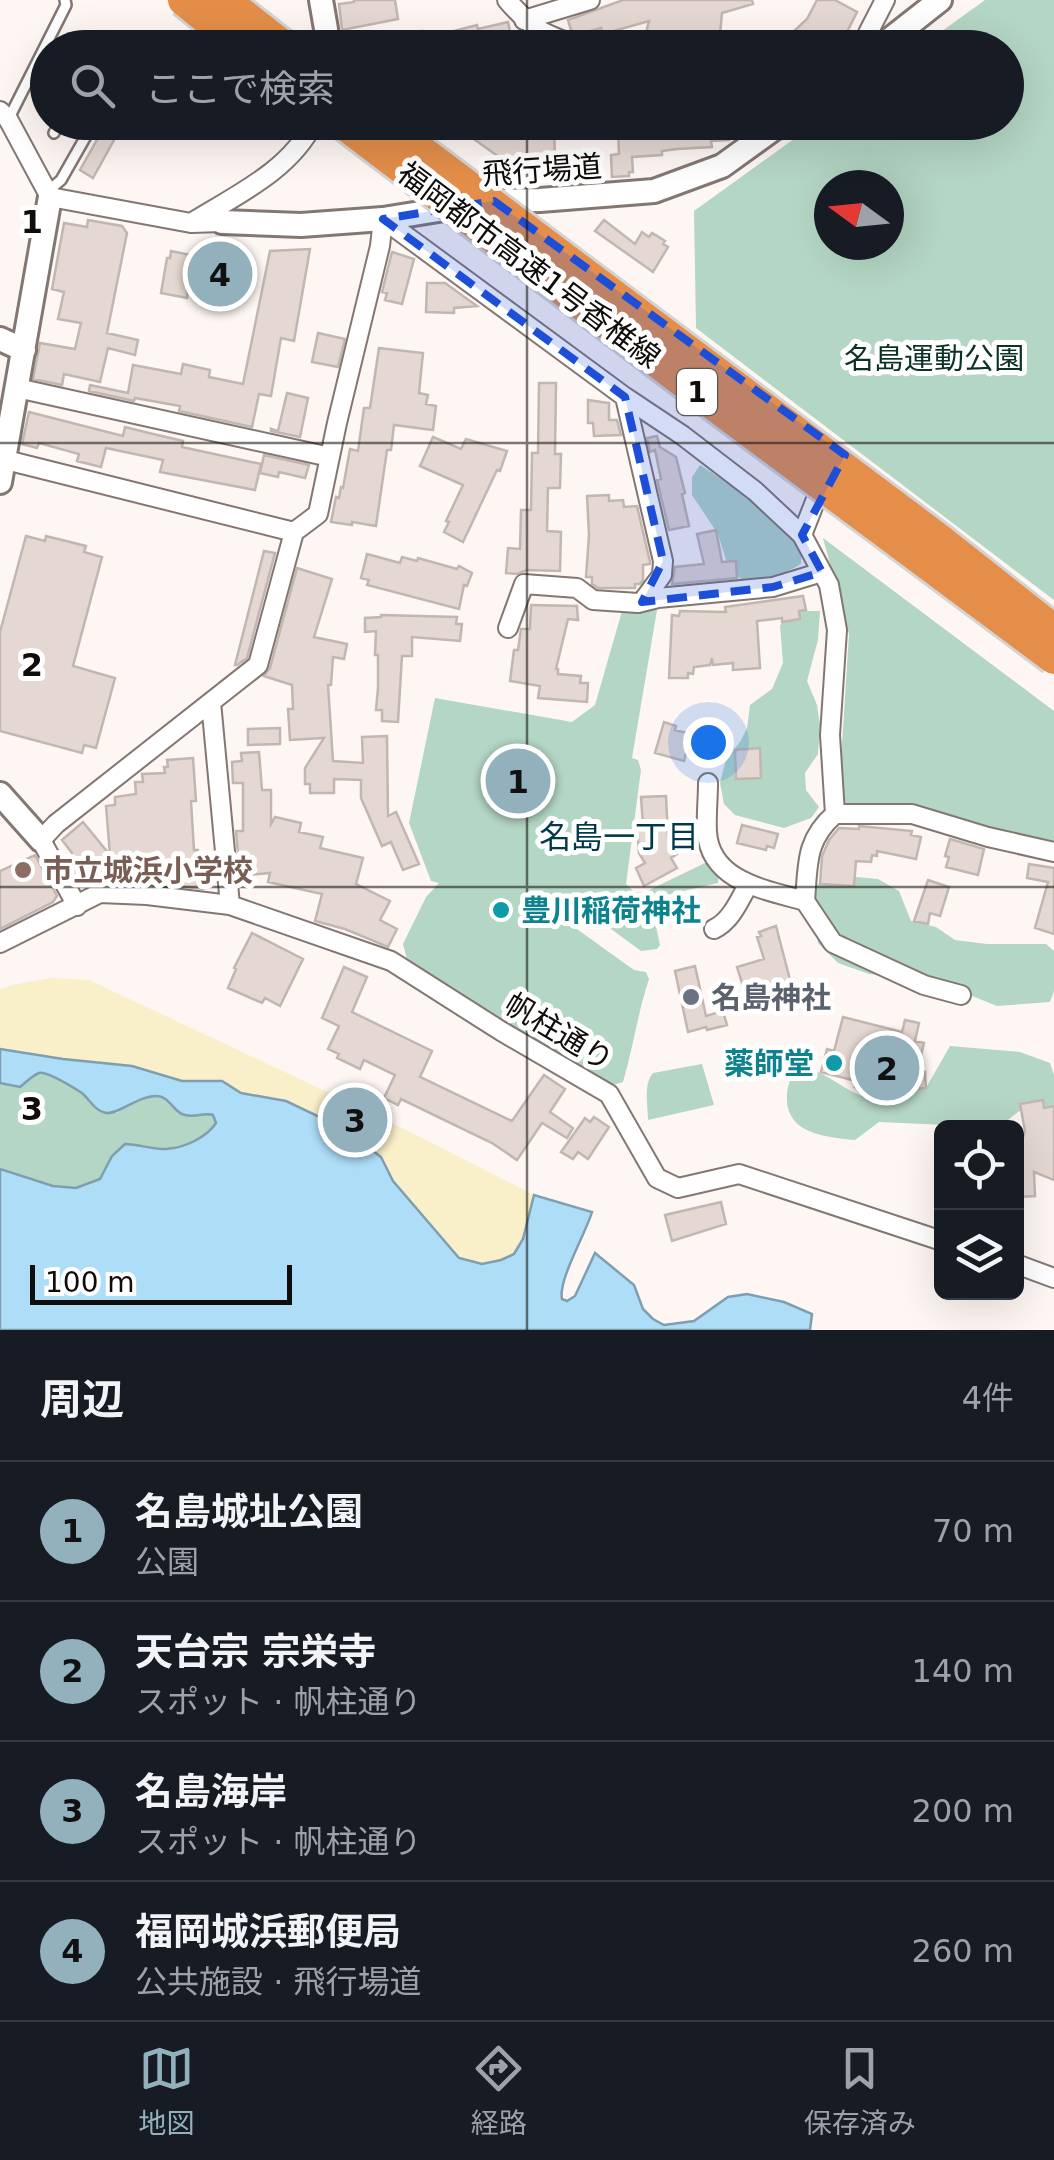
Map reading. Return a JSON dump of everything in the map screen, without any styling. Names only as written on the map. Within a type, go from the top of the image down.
[{"type":"highway","points":[[184,0],[220,30]]},
{"type":"highway","points":[[224,0],[262,30]]},
{"type":"highway","name":"福岡都市高速1号香椎線","points":[[366,140],[1054,660]]},
{"type":"highway","name":"福岡都市高速1号香椎線","points":[[406,140],[922,527],[1054,631]]},
{"type":"street","points":[[322,0],[325,30]]},
{"type":"street","points":[[507,0],[537,30]]},
{"type":"street","points":[[524,20],[590,0]]},
{"type":"street","points":[[869,30],[884,0]]},
{"type":"street","points":[[902,30],[940,0]]},
{"type":"street","points":[[4,115],[49,194],[3,471],[294,532]]},
{"type":"street","points":[[191,223],[262,180],[306,140]]},
{"type":"street","points":[[352,140],[818,494],[1054,660]]},
{"type":"street","points":[[415,140],[1054,613]]},
{"type":"street","name":"飛行場道","points":[[49,194],[191,223],[301,225],[384,220],[494,201],[654,191],[722,166],[752,140]]},
{"type":"street","points":[[40,840],[258,665],[294,532],[318,514],[384,220],[682,435],[755,491],[802,535],[829,585],[837,630],[830,735],[835,814]]},
{"type":"street","points":[[0,339],[24,350]]},
{"type":"street","points":[[17,388],[330,457]]},
{"type":"street","points":[[626,398],[664,561],[662,575],[642,602]]},
{"type":"street","points":[[802,535],[818,494],[844,455]]},
{"type":"street","points":[[508,628],[524,584],[576,588],[593,600],[642,602],[772,587],[822,572]]},
{"type":"street","points":[[211,702],[230,906]]},
{"type":"street","points":[[708,783],[706,830],[718,863],[748,885],[805,901]]},
{"type":"street","points":[[0,794],[40,840],[77,906]]},
{"type":"street","points":[[961,995],[924,985],[833,943],[805,901],[812,842],[835,814],[912,814],[1054,852]]},
{"type":"street","points":[[714,929],[735,908],[748,885]]},
{"type":"street","name":"帆柱通り","points":[[0,943],[100,893],[230,906],[390,962],[610,1094],[657,1178],[678,1188],[739,1174],[934,1238]]},
{"type":"street","points":[[1024,1267],[1054,1278]]},
{"type":"lane","points":[[53,30],[65,0]]},
{"type":"lane","points":[[4,115],[30,70]]},
{"type":"lane","points":[[49,194],[83,140]]},
{"type":"highlighted area","points":[[494,201],[845,455],[802,535],[822,572],[773,587],[642,602],[663,561],[625,397],[383,219]]},
{"type":"green space","name":"名島運動公園","points":[[985,0],[1054,0],[1054,600],[696,328],[694,211],[792,140],[1024,140],[1024,30],[944,30]]},
{"type":"green space","points":[[700,465],[784,528],[800,548],[801,564],[779,574],[749,579],[741,579],[728,567],[718,534],[692,495],[692,477]]},
{"type":"green space","points":[[823,538],[1054,711],[1054,845],[838,808],[849,634]]},
{"type":"green space","points":[[657,610],[632,758],[638,760],[641,770],[626,884],[634,892],[643,893],[707,862],[719,874],[718,883],[653,898],[660,945],[657,949],[641,951],[588,912],[585,904],[583,909],[570,907],[574,927],[634,970],[646,972],[649,979],[623,1082],[613,1085],[509,1025],[407,959],[403,944],[426,897],[439,883],[431,881],[409,823],[435,698],[572,722],[595,705],[622,611]]},
{"type":"green space","points":[[798,611],[820,611],[818,640],[807,681],[817,705],[818,754],[805,773],[806,790],[819,807],[811,818],[784,828],[735,815],[724,804],[720,783],[726,759],[747,728],[750,705],[772,689],[783,663],[780,625]]},
{"type":"green space","points":[[835,875],[878,879],[899,891],[911,921],[936,927],[955,940],[1046,944],[1054,951],[1054,991],[1050,1002],[997,1006],[930,979],[869,974],[838,963],[818,943],[814,900],[817,885]]},
{"type":"green space","points":[[950,1046],[1020,1052],[1050,1063],[1054,1110],[1022,1109],[1008,1120],[934,1120],[934,1124],[879,1122],[855,1140],[809,1131],[792,1118],[788,1107],[787,1091],[794,1069],[812,1070],[865,1097],[889,1097],[927,1086]]},
{"type":"green space","points":[[702,1064],[714,1105],[648,1120],[647,1089],[653,1073]]},
{"type":"green space","points":[[46,1073],[117,1113],[139,1099],[157,1096],[181,1114],[213,1115],[216,1123],[201,1138],[180,1147],[161,1149],[125,1144],[112,1156],[100,1179],[76,1188],[37,1182],[0,1169],[0,1083],[20,1087],[36,1074]]},
{"type":"sand","points":[[50,978],[89,980],[366,1110],[534,1195],[523,1239],[514,1254],[501,1260],[482,1264],[458,1257],[393,1181],[381,1157],[364,1141],[286,1101],[241,1093],[222,1081],[182,1081],[132,1066],[0,1049],[0,990]]},
{"type":"water","points":[[0,1049],[132,1066],[182,1081],[222,1081],[241,1093],[286,1101],[345,1129],[381,1157],[393,1181],[459,1258],[482,1264],[514,1254],[523,1239],[534,1195],[592,1212],[564,1281],[562,1299],[567,1301],[575,1296],[595,1253],[634,1285],[643,1309],[664,1325],[694,1321],[728,1297],[747,1294],[784,1302],[812,1314],[810,1330],[0,1330],[0,1169],[53,1186],[76,1188],[100,1179],[112,1156],[125,1144],[161,1149],[180,1147],[201,1138],[216,1123],[213,1115],[182,1114],[157,1096],[102,1112],[82,1093],[43,1073],[20,1087],[0,1083]]},
{"type":"building","points":[[395,0],[398,19],[342,30],[339,4]]},
{"type":"building","points":[[623,0],[752,0],[753,4],[722,13],[720,30],[647,30],[649,21],[617,30],[571,30],[568,20]]},
{"type":"building","points":[[817,0],[835,0],[857,12],[848,30],[795,30],[807,19]]},
{"type":"building","points":[[508,22],[510,30],[458,30],[477,25],[478,29]]},
{"type":"building","points":[[97,140],[114,140],[93,178],[80,170]]},
{"type":"building","points":[[475,140],[554,140],[555,159],[563,159],[564,178],[542,179],[541,163],[516,169]]},
{"type":"building","points":[[618,140],[729,140],[711,141],[712,147],[632,157],[633,172],[629,176],[612,177],[611,155],[619,154]]},
{"type":"building","points":[[88,220],[122,226],[127,233],[107,333],[138,340],[135,355],[108,348],[100,382],[64,374],[62,385],[33,379],[40,343],[75,349],[81,323],[58,319],[64,292],[52,289],[64,223],[87,227]]},
{"type":"building","points":[[604,220],[635,244],[642,232],[665,241],[663,244],[668,247],[653,272],[595,231]]},
{"type":"building","points":[[310,249],[294,341],[281,338],[271,396],[259,394],[252,427],[179,411],[180,406],[89,391],[90,385],[128,393],[133,365],[181,374],[183,364],[210,370],[209,377],[243,384],[270,251]]},
{"type":"building","points":[[171,251],[205,258],[207,252],[242,260],[234,296],[189,286],[187,298],[161,293]]},
{"type":"building","points":[[392,252],[414,259],[402,304],[385,300],[387,293],[382,292]]},
{"type":"building","points":[[427,283],[445,283],[477,306],[454,308],[454,313],[426,312]]},
{"type":"building","points":[[318,333],[345,339],[338,367],[312,362]]},
{"type":"building","points":[[379,348],[423,353],[419,393],[428,395],[426,404],[436,406],[433,430],[394,425],[376,526],[331,522],[336,497],[343,488],[350,449],[358,451],[364,408],[370,408]]},
{"type":"building","points":[[539,383],[556,383],[555,454],[561,454],[560,488],[548,488],[547,531],[561,532],[560,571],[506,573],[508,548],[520,549],[521,510],[531,510],[532,453],[538,453]]},
{"type":"building","points":[[287,393],[308,398],[300,437],[271,431],[278,431]]},
{"type":"building","points":[[588,400],[609,403],[609,420],[617,420],[621,435],[594,436],[593,423],[588,423]]},
{"type":"building","points":[[29,412],[123,436],[125,427],[183,441],[182,447],[261,464],[255,490],[160,472],[163,460],[106,448],[101,467],[77,461],[79,454],[39,443],[37,448],[22,444]]},
{"type":"building","points":[[657,436],[660,447],[676,457],[689,526],[669,530],[657,480],[661,479],[655,450],[650,452],[647,438]]},
{"type":"building","points":[[433,437],[461,449],[466,439],[507,451],[463,542],[444,532],[463,485],[420,466]]},
{"type":"building","points":[[264,455],[309,465],[305,478],[279,472],[278,477],[260,473]]},
{"type":"building","points":[[609,495],[609,501],[623,500],[624,507],[637,506],[650,564],[643,565],[643,580],[635,588],[598,588],[592,584],[592,577],[586,577],[587,496]]},
{"type":"building","points":[[716,530],[722,562],[736,561],[737,578],[672,584],[675,567],[704,564],[697,534]]},
{"type":"building","points":[[26,536],[45,541],[46,536],[86,546],[84,552],[102,557],[73,666],[115,678],[96,748],[84,745],[82,753],[0,731],[0,632]]},
{"type":"building","points":[[264,551],[275,553],[247,658],[235,665]]},
{"type":"building","points":[[367,554],[400,563],[402,557],[417,561],[418,558],[457,569],[459,566],[472,573],[467,586],[464,585],[459,609],[367,585],[369,580],[361,578]]},
{"type":"building","points":[[297,568],[332,579],[314,637],[347,644],[344,659],[333,657],[328,685],[333,761],[363,763],[362,737],[387,736],[388,816],[396,812],[419,864],[403,870],[391,842],[382,846],[361,798],[361,780],[334,779],[334,793],[310,793],[310,784],[305,784],[305,768],[324,738],[290,740],[288,709],[293,709],[292,685],[264,676],[270,668]]},
{"type":"building","points":[[803,596],[806,610],[799,611],[800,619],[757,621],[760,668],[733,670],[733,663],[713,665],[712,658],[710,665],[694,667],[688,678],[669,678],[672,615],[679,616],[680,611],[726,612],[725,607]]},
{"type":"building","points":[[531,605],[577,606],[578,620],[568,619],[556,669],[558,674],[581,676],[580,683],[588,683],[587,702],[538,698],[540,686],[510,681],[521,629],[530,629]]},
{"type":"building","points":[[457,617],[456,624],[462,624],[460,641],[412,637],[412,656],[402,656],[398,722],[382,721],[382,710],[376,710],[376,631],[365,632],[365,618]]},
{"type":"building","points":[[664,722],[691,734],[684,761],[655,753]]},
{"type":"building","points":[[280,728],[280,744],[248,745],[248,729]]},
{"type":"building","points":[[760,748],[761,778],[736,779],[735,750]]},
{"type":"building","points":[[259,752],[262,790],[271,790],[271,824],[275,817],[301,823],[299,832],[323,837],[320,848],[363,858],[356,884],[390,901],[380,920],[397,929],[388,947],[315,921],[322,894],[268,882],[270,873],[240,876],[236,831],[243,831],[243,783],[233,783],[232,762],[242,761],[241,753]]},
{"type":"building","points":[[193,758],[194,850],[198,850],[203,889],[179,886],[176,881],[101,880],[80,886],[73,873],[72,853],[62,840],[83,822],[110,855],[106,806],[115,805],[115,797],[136,794],[135,782],[143,782],[142,774],[165,773],[167,760]]},
{"type":"building","points":[[666,796],[668,837],[677,854],[671,858],[677,868],[644,886],[636,868],[645,863],[639,853],[637,826],[643,825],[641,797]]},
{"type":"building","points":[[742,825],[778,834],[774,848],[767,846],[766,850],[737,843]]},
{"type":"building","points":[[839,828],[912,831],[911,835],[921,837],[916,859],[877,851],[871,862],[856,861],[854,886],[820,884],[822,856],[829,840]]},
{"type":"building","points":[[950,839],[984,849],[978,875],[946,867]]},
{"type":"building","name":"市立城浜小学校","points":[[35,855],[57,896],[53,902],[0,929],[0,871]]},
{"type":"building","points":[[1029,864],[1054,868],[1054,934],[1035,928],[1048,882],[1027,878]]},
{"type":"building","points":[[928,880],[949,887],[940,916],[930,913],[928,924],[914,921]]},
{"type":"building","points":[[776,926],[794,995],[778,1000],[775,990],[747,999],[737,967],[764,959],[757,937],[761,936],[759,932]]},
{"type":"building","points":[[252,933],[303,959],[280,1006],[265,998],[262,1003],[228,988]]},
{"type":"building","points":[[695,966],[706,1016],[723,1011],[727,1025],[688,1032],[675,971]]},
{"type":"building","points":[[344,967],[367,977],[352,1012],[432,1051],[420,1077],[512,1121],[544,1075],[565,1089],[550,1112],[573,1128],[567,1138],[542,1123],[517,1160],[492,1143],[401,1099],[398,1105],[384,1098],[395,1075],[364,1060],[360,1069],[328,1049],[339,1026],[322,1018]]},
{"type":"building","points":[[843,1017],[902,1032],[905,1020],[919,1023],[915,1041],[924,1043],[917,1072],[925,1072],[926,1088],[904,1090],[882,1084],[879,1094],[855,1087],[856,1081],[821,1072],[827,1049],[834,1051]]},
{"type":"building","points":[[1043,1100],[1044,1108],[1054,1106],[1054,1180],[1034,1172],[1035,1196],[1024,1197],[1025,1131],[1020,1104]]},
{"type":"building","points":[[594,1117],[609,1127],[588,1159],[578,1152],[573,1159],[561,1152],[585,1118],[590,1122]]},
{"type":"building","points":[[721,1202],[726,1224],[672,1241],[665,1215]]},
{"type":"place","name":"福岡城浜郵便局","points":[[220,274]]},
{"type":"place","name":"名島城址公園","points":[[518,781]]},
{"type":"place","name":"市立城浜小学校","points":[[23,870]]},
{"type":"place","name":"豊川稲荷神社","points":[[501,910]]},
{"type":"place","name":"名島神社","points":[[691,997]]},
{"type":"place","name":"薬師堂","points":[[834,1063]]},
{"type":"place","name":"天台宗 宗栄寺","points":[[887,1068]]},
{"type":"place","name":"名島海岸","points":[[355,1120]]},
{"type":"district","name":"名島一丁目","points":[[619,837]]}]
